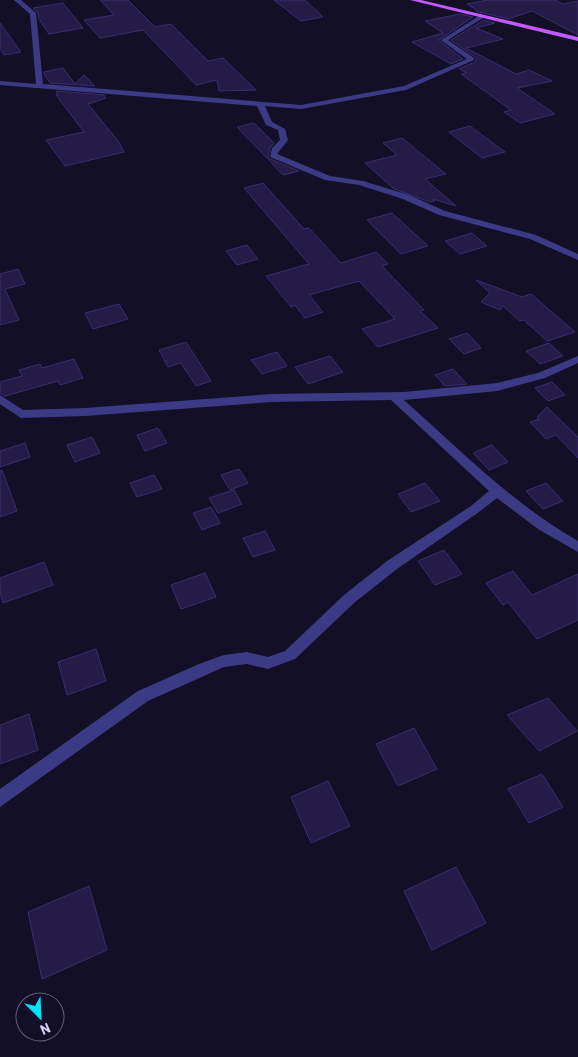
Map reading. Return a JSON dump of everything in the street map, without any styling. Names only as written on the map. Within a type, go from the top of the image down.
[{"type":"main road","points":[[413,0],[578,39]]},
{"type":"street","points":[[17,0],[34,13],[40,85]]},
{"type":"street","points":[[0,83],[301,108],[406,88],[472,59],[444,40],[481,17]]},
{"type":"street","points":[[260,104],[269,123],[281,129],[284,140],[276,148],[273,155],[328,178],[360,183],[406,197],[442,213],[533,238],[578,257]]},
{"type":"street","points":[[0,399],[21,414],[84,412],[271,398],[393,396],[498,387],[541,376],[578,359]]},
{"type":"street","points":[[393,396],[498,491],[542,526],[578,547]]},
{"type":"street","points":[[0,799],[143,696],[204,668],[224,661],[247,658],[268,664],[290,655],[349,599],[392,565],[498,491]]},
{"type":"building","points":[[100,0],[128,0],[155,27],[171,24],[208,61],[223,58],[256,90],[219,91],[217,80],[196,85],[143,30],[100,38],[84,20],[114,15]]},
{"type":"building","points":[[274,0],[305,0],[323,17],[301,21]]},
{"type":"building","points":[[488,0],[555,0],[563,4],[578,1],[578,35],[532,11],[508,19],[476,11],[478,11],[467,4]]},
{"type":"building","points":[[63,3],[83,28],[49,34],[39,19],[38,13],[33,8]]},
{"type":"building","points":[[460,14],[473,17],[439,40],[463,59],[451,64],[412,42],[443,33],[425,21]]},
{"type":"building","points":[[484,20],[495,23],[476,28],[503,39],[466,48],[516,74],[529,70],[552,81],[517,88],[555,114],[520,123],[504,112],[511,110],[461,74],[467,73],[459,69],[475,62],[476,58],[451,40]]},
{"type":"building","points":[[0,23],[21,52],[4,55],[0,49]]},
{"type":"building","points":[[63,68],[75,84],[84,75],[95,86],[50,83],[44,74],[44,72]]},
{"type":"building","points":[[56,91],[104,95],[106,98],[88,104],[118,141],[124,152],[65,166],[46,140],[84,132],[56,95],[58,94]]},
{"type":"building","points":[[254,123],[274,143],[270,148],[268,158],[299,171],[283,175],[237,127]]},
{"type":"building","points":[[470,126],[505,152],[482,158],[449,132]]},
{"type":"building","points":[[402,138],[446,174],[425,179],[456,206],[433,199],[435,201],[430,202],[394,189],[365,163],[397,155],[383,143]]},
{"type":"building","points":[[263,183],[304,229],[309,228],[341,263],[376,252],[388,264],[382,266],[424,310],[420,311],[438,328],[378,347],[362,329],[395,319],[359,281],[309,295],[323,312],[305,318],[295,305],[291,307],[266,276],[309,264],[244,188]]},
{"type":"building","points":[[392,213],[428,246],[401,254],[367,220]]},
{"type":"building","points":[[472,233],[487,246],[460,254],[445,241]]},
{"type":"building","points":[[247,245],[258,259],[237,265],[226,251]]},
{"type":"building","points":[[18,269],[25,284],[5,289],[19,320],[0,325],[0,274]]},
{"type":"building","points":[[476,280],[522,297],[531,294],[575,332],[547,341],[524,320],[520,321],[503,306],[500,310],[481,302],[490,293]]},
{"type":"building","points":[[119,304],[128,319],[93,329],[85,313]]},
{"type":"building","points":[[467,333],[481,348],[464,354],[449,339]]},
{"type":"building","points":[[186,342],[211,381],[196,386],[181,363],[168,367],[159,350]]},
{"type":"building","points":[[549,343],[563,356],[540,364],[526,351]]},
{"type":"building","points":[[277,352],[287,366],[262,374],[251,360]]},
{"type":"building","points":[[330,356],[343,372],[308,384],[295,367]]},
{"type":"building","points":[[74,359],[83,378],[60,385],[58,381],[5,396],[0,393],[0,382],[22,376],[19,370],[40,364],[42,368]]},
{"type":"building","points":[[453,369],[467,384],[445,386],[435,375]]},
{"type":"building","points":[[552,382],[565,395],[548,401],[535,388]]},
{"type":"building","points":[[547,407],[578,437],[578,458],[556,435],[546,439],[530,422],[539,419],[537,417]]},
{"type":"building","points":[[158,428],[167,443],[145,451],[137,435]]},
{"type":"building","points":[[92,437],[100,453],[75,462],[67,445]]},
{"type":"building","points":[[25,443],[30,457],[0,467],[0,451]]},
{"type":"building","points":[[492,445],[508,462],[489,470],[473,453]]},
{"type":"building","points":[[239,469],[248,483],[230,490],[221,475]]},
{"type":"building","points":[[2,470],[17,511],[0,517],[0,471]]},
{"type":"building","points":[[154,475],[162,489],[137,497],[130,483]]},
{"type":"building","points":[[425,483],[440,501],[411,512],[398,494]]},
{"type":"building","points":[[546,483],[563,501],[543,509],[526,491]]},
{"type":"building","points":[[234,490],[242,504],[218,513],[209,498]]},
{"type":"building","points":[[211,507],[220,523],[202,530],[193,513]]},
{"type":"building","points":[[265,531],[275,550],[253,557],[243,538]]},
{"type":"building","points":[[444,550],[462,574],[435,585],[418,561]]},
{"type":"building","points":[[44,562],[53,585],[3,603],[0,592],[0,578]]},
{"type":"building","points":[[513,571],[532,595],[578,574],[578,620],[537,639],[508,602],[503,605],[486,583]]},
{"type":"building","points":[[205,573],[216,597],[181,609],[171,585]]},
{"type":"building","points":[[96,649],[106,681],[67,695],[58,662]]},
{"type":"building","points":[[548,698],[577,731],[539,751],[507,715]]},
{"type":"building","points":[[29,714],[38,750],[0,764],[0,725]]},
{"type":"building","points":[[414,728],[437,769],[398,786],[376,744]]},
{"type":"building","points":[[542,774],[563,807],[529,823],[508,789]]},
{"type":"building","points":[[328,781],[350,826],[311,843],[291,797]]},
{"type":"building","points":[[456,867],[486,923],[432,950],[404,891]]},
{"type":"building","points":[[89,886],[107,950],[42,979],[28,912]]}]
